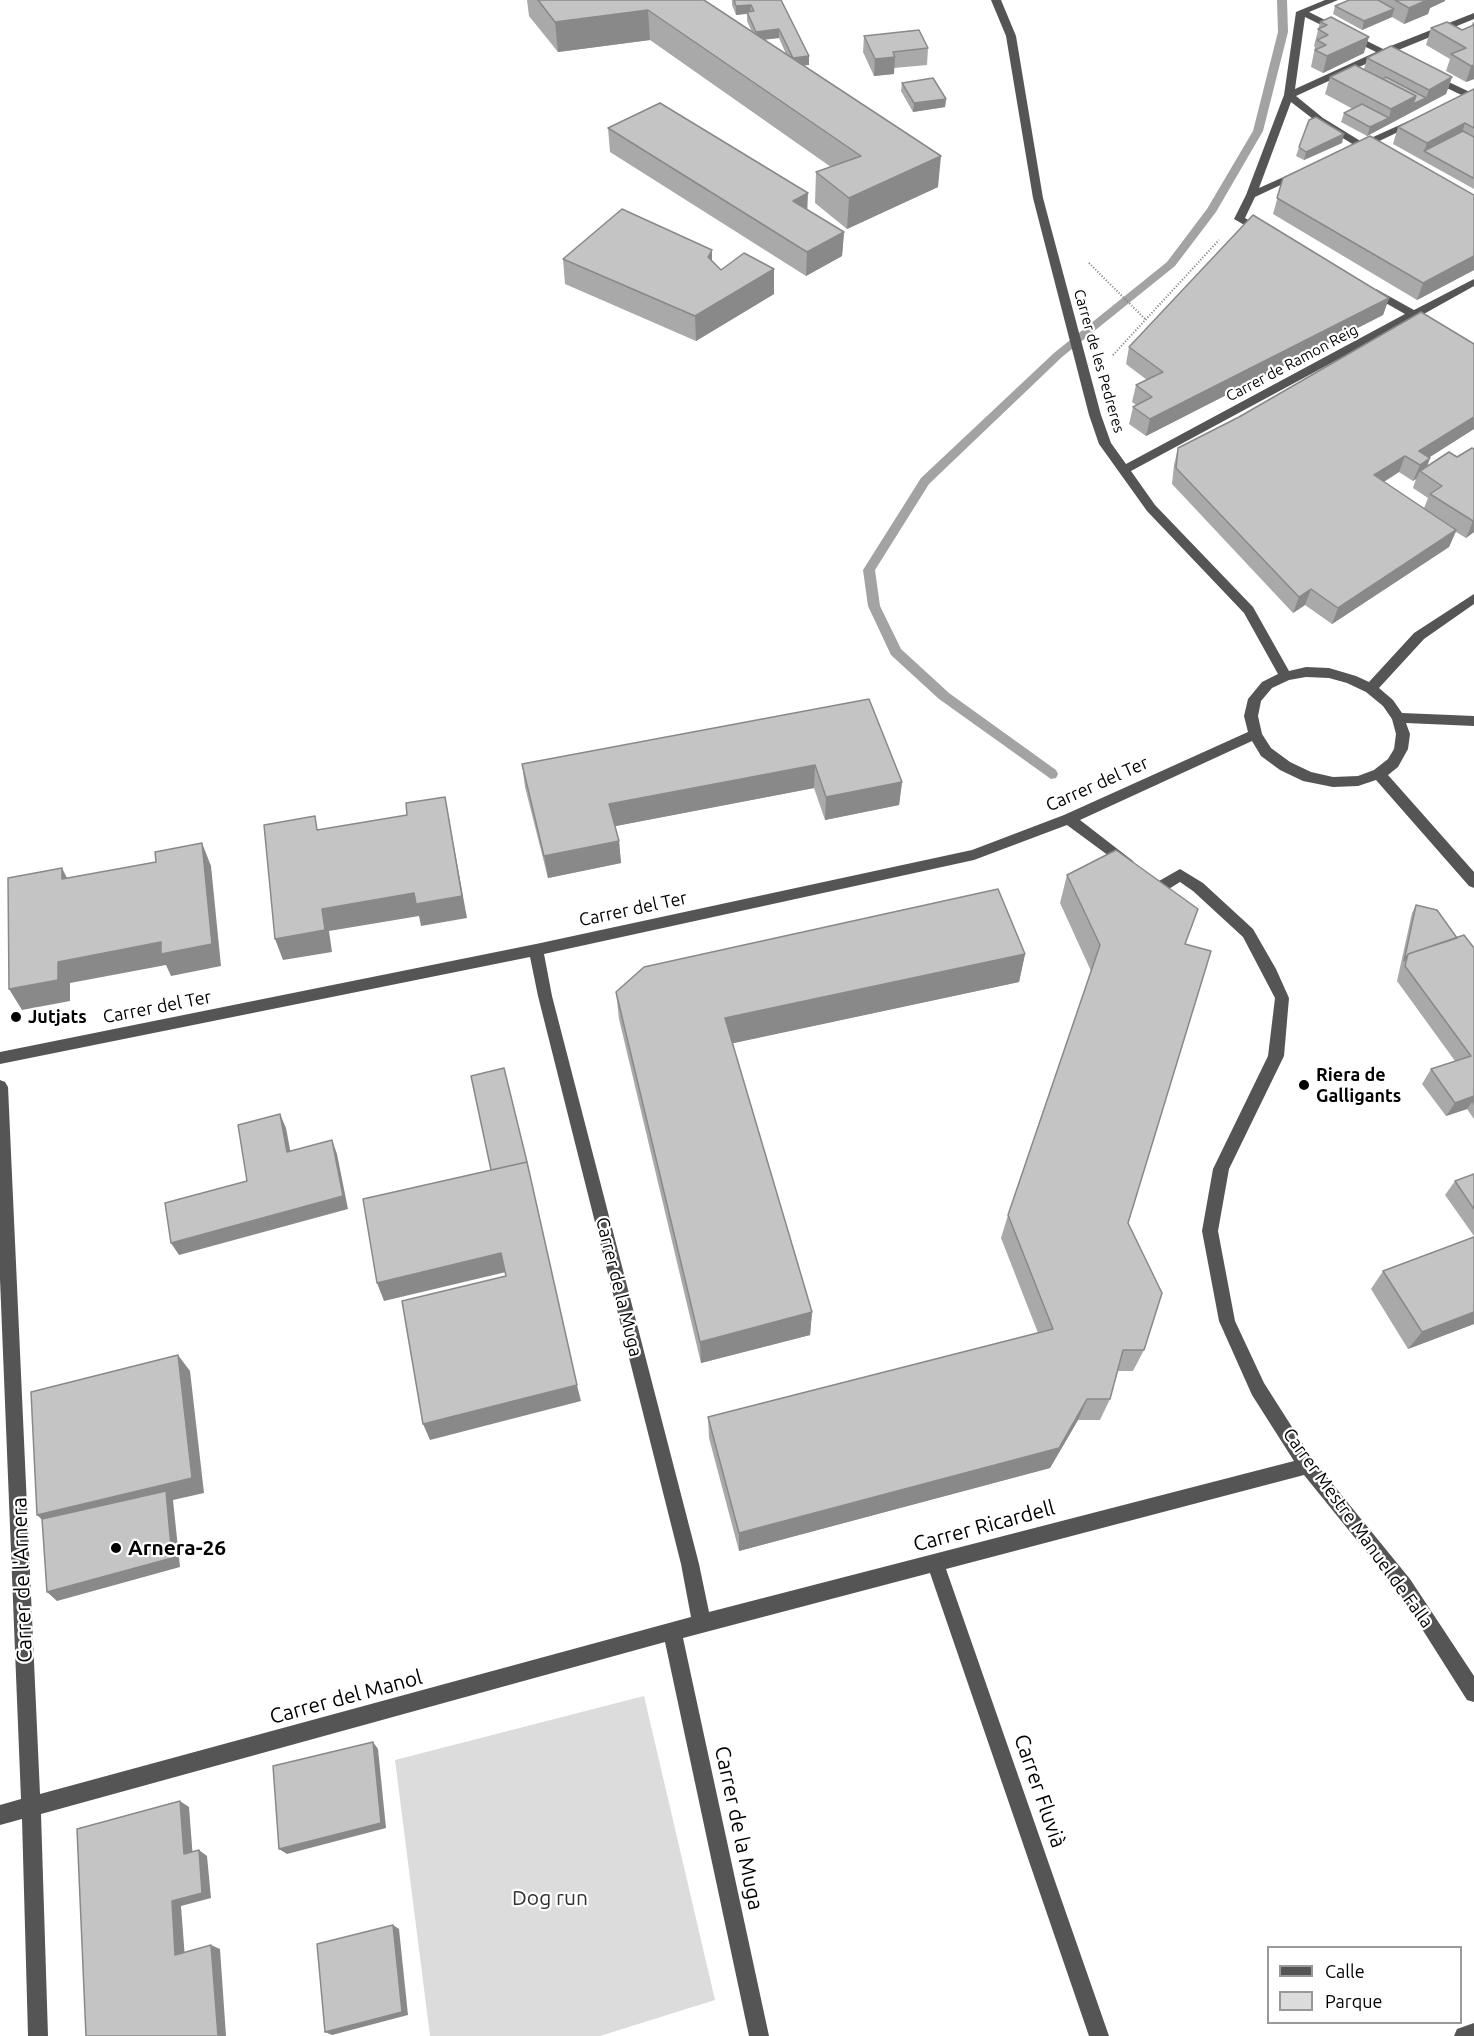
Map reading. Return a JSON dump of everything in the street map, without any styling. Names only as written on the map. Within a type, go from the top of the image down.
[{"type":"street","name":"Carrer de les Pedreres","points":[[996,0],[1011,36],[1038,198],[1095,415],[1106,444],[1151,508],[1249,610],[1286,676]]},
{"type":"street","points":[[1301,12],[1333,0]]},
{"type":"street","points":[[1301,12],[1402,62]]},
{"type":"street","points":[[1272,237],[1239,219],[1251,195],[1289,95],[1301,12]]},
{"type":"street","points":[[1289,95],[1382,53],[1474,16]]},
{"type":"street","points":[[1422,72],[1470,97]]},
{"type":"street","points":[[1289,95],[1320,120],[1382,157]]},
{"type":"street","points":[[1350,151],[1431,114]]},
{"type":"street","points":[[1251,195],[1307,170]]},
{"type":"street","name":"Carrer de Ramon Reig","points":[[1124,470],[1474,282]]},
{"type":"street","points":[[1365,287],[1445,332]]},
{"type":"street","points":[[1371,689],[1419,636],[1474,598]]},
{"type":"street","points":[[1306,672],[1329,673],[1351,679],[1371,689],[1388,703],[1398,718],[1403,734],[1401,749],[1393,763],[1379,774],[1358,781],[1334,782],[1308,777],[1285,766],[1266,752],[1255,734],[1251,716],[1255,699],[1267,686],[1286,676],[1306,672]]},
{"type":"street","points":[[1398,718],[1474,721]]},
{"type":"street","name":"Carrer del Ter","points":[[0,1058],[536,950],[963,858],[1069,819],[1255,734]]},
{"type":"street","points":[[1379,774],[1474,882]]},
{"type":"street","name":"Carrer Mestre Manuel de Falla","points":[[1069,819],[1160,889],[1180,875],[1198,887],[1248,933],[1271,973],[1282,998],[1275,1056],[1221,1169],[1210,1231],[1227,1321],[1258,1389],[1307,1466],[1404,1585],[1474,1693]]},
{"type":"street","name":"Carrer de la Muga","points":[[536,950],[545,996],[690,1564],[702,1624]]},
{"type":"street","name":"Carrer de l'Arnera","points":[[0,1087],[31,1806],[38,2036]]},
{"type":"street","name":"Carrer Ricardell","points":[[672,1631],[1307,1466]]},
{"type":"street","name":"Carrer Fluvià","points":[[935,1562],[1099,2036]]},
{"type":"street","name":"Carrer de la Muga","points":[[672,1631],[759,2036]]},
{"type":"street","name":"Carrer del Manol","points":[[0,1815],[672,1631]]},
{"type":"street","points":[[1464,2036],[1474,2033]]},
{"type":"path","points":[[1112,362],[1114,353],[1239,219]]},
{"type":"path","points":[[1108,282],[1145,319]]},
{"type":"green space","name":"Dog run","points":[[644,1696],[715,2000],[600,2036],[430,2036],[395,1760]]},
{"type":"building","points":[[538,0],[704,0],[941,156],[849,198],[816,172],[861,156],[648,10],[555,22]]},
{"type":"building","points":[[734,0],[781,0],[809,56],[793,58],[779,29],[756,32],[747,12],[754,11],[751,5],[736,6]]},
{"type":"building","points":[[1349,0],[1378,0],[1394,9],[1364,21],[1335,6]]},
{"type":"building","points":[[1395,0],[1427,0],[1409,8]]},
{"type":"building","points":[[1331,17],[1369,37],[1327,56],[1315,50],[1326,45],[1317,40],[1328,35],[1318,29],[1327,25],[1320,22]]},
{"type":"building","points":[[1447,22],[1462,30],[1474,25],[1474,65],[1471,66],[1451,54],[1466,48],[1431,28]]},
{"type":"building","points":[[919,30],[928,48],[893,52],[895,57],[875,59],[864,36]]},
{"type":"building","points":[[1391,46],[1452,77],[1429,90],[1367,58]]},
{"type":"building","points":[[1355,65],[1416,96],[1391,109],[1330,77]]},
{"type":"building","points":[[1386,77],[1426,98],[1413,104],[1416,96],[1383,79]]},
{"type":"building","points":[[933,78],[946,99],[914,103],[902,83]]},
{"type":"building","points":[[1474,89],[1474,128],[1465,123],[1427,143],[1398,127]]},
{"type":"building","points":[[660,103],[808,193],[793,201],[844,232],[807,252],[608,128]]},
{"type":"building","points":[[1362,104],[1389,118],[1370,127],[1344,113]]},
{"type":"building","points":[[1316,117],[1344,134],[1306,152],[1299,147],[1309,120]]},
{"type":"building","points":[[1463,131],[1474,137],[1473,178],[1424,151]]},
{"type":"building","points":[[1370,136],[1474,195],[1474,256],[1423,283],[1277,198],[1283,178]]},
{"type":"building","points":[[622,209],[712,250],[708,257],[721,270],[744,253],[774,269],[695,316],[563,259]]},
{"type":"building","points":[[1253,215],[1389,298],[1150,419],[1133,407],[1152,397],[1136,385],[1163,372],[1129,347]]},
{"type":"building","points":[[1421,312],[1474,344],[1474,417],[1419,451],[1430,458],[1420,465],[1405,456],[1374,475],[1456,530],[1338,608],[1311,589],[1299,597],[1176,468],[1178,448],[1239,417]]},
{"type":"building","points":[[1474,449],[1474,521],[1430,494],[1442,486],[1420,471],[1449,452],[1457,457]]},
{"type":"building","points":[[869,699],[902,782],[826,797],[815,765],[609,804],[619,841],[544,856],[522,764]]},
{"type":"building","points":[[445,797],[462,896],[416,904],[414,893],[322,909],[325,930],[275,939],[264,825],[315,816],[317,830],[407,815],[406,803]]},
{"type":"building","points":[[202,843],[212,944],[161,954],[161,942],[58,962],[58,980],[9,989],[8,878],[62,868],[62,879],[156,862],[155,852]]},
{"type":"building","points":[[1116,850],[1198,909],[1185,944],[1211,951],[1128,1223],[1162,1293],[1144,1350],[1123,1350],[1110,1399],[1087,1399],[1059,1448],[739,1533],[708,1417],[1053,1329],[1008,1215],[1100,945],[1067,875]]},
{"type":"building","points":[[998,889],[1025,954],[725,1018],[812,1312],[700,1342],[616,992],[644,967]]},
{"type":"building","points":[[1416,905],[1437,910],[1457,938],[1408,954],[1404,961]]},
{"type":"building","points":[[1464,935],[1474,948],[1474,1096],[1455,1103],[1431,1069],[1471,1056],[1405,966],[1408,954]]},
{"type":"building","points":[[504,1068],[527,1162],[491,1170],[471,1076]]},
{"type":"building","points":[[280,1114],[287,1152],[332,1140],[343,1196],[171,1243],[165,1203],[247,1181],[238,1125]]},
{"type":"building","points":[[527,1162],[577,1385],[423,1424],[402,1301],[506,1276],[501,1253],[377,1283],[363,1199]]},
{"type":"building","points":[[1474,1174],[1474,1209],[1455,1181]]},
{"type":"building","points":[[1474,1237],[1474,1312],[1422,1332],[1383,1271]]},
{"type":"building","points":[[178,1355],[192,1478],[37,1515],[31,1392]]},
{"type":"building","name":"Arnera-26","points":[[166,1491],[172,1558],[47,1592],[42,1519]]},
{"type":"building","points":[[373,1742],[381,1823],[279,1849],[273,1766]]},
{"type":"building","points":[[180,1801],[184,1854],[199,1850],[202,1893],[172,1901],[175,1955],[211,1945],[218,2036],[86,2036],[77,1829]]},
{"type":"building","points":[[393,1925],[402,2012],[325,2032],[317,1944]]},
{"type":"waterway","points":[[1051,774],[944,696],[896,652],[874,606],[869,570],[925,481],[1058,355],[1171,264],[1212,210],[1258,131],[1283,32],[1282,0]]},
{"type":"place","name":"Jutjats","points":[[16,1017]]},
{"type":"place","name":"Riera de Galligants","points":[[1304,1085]]},
{"type":"place","name":"Arnera-26","points":[[116,1548]]}]
